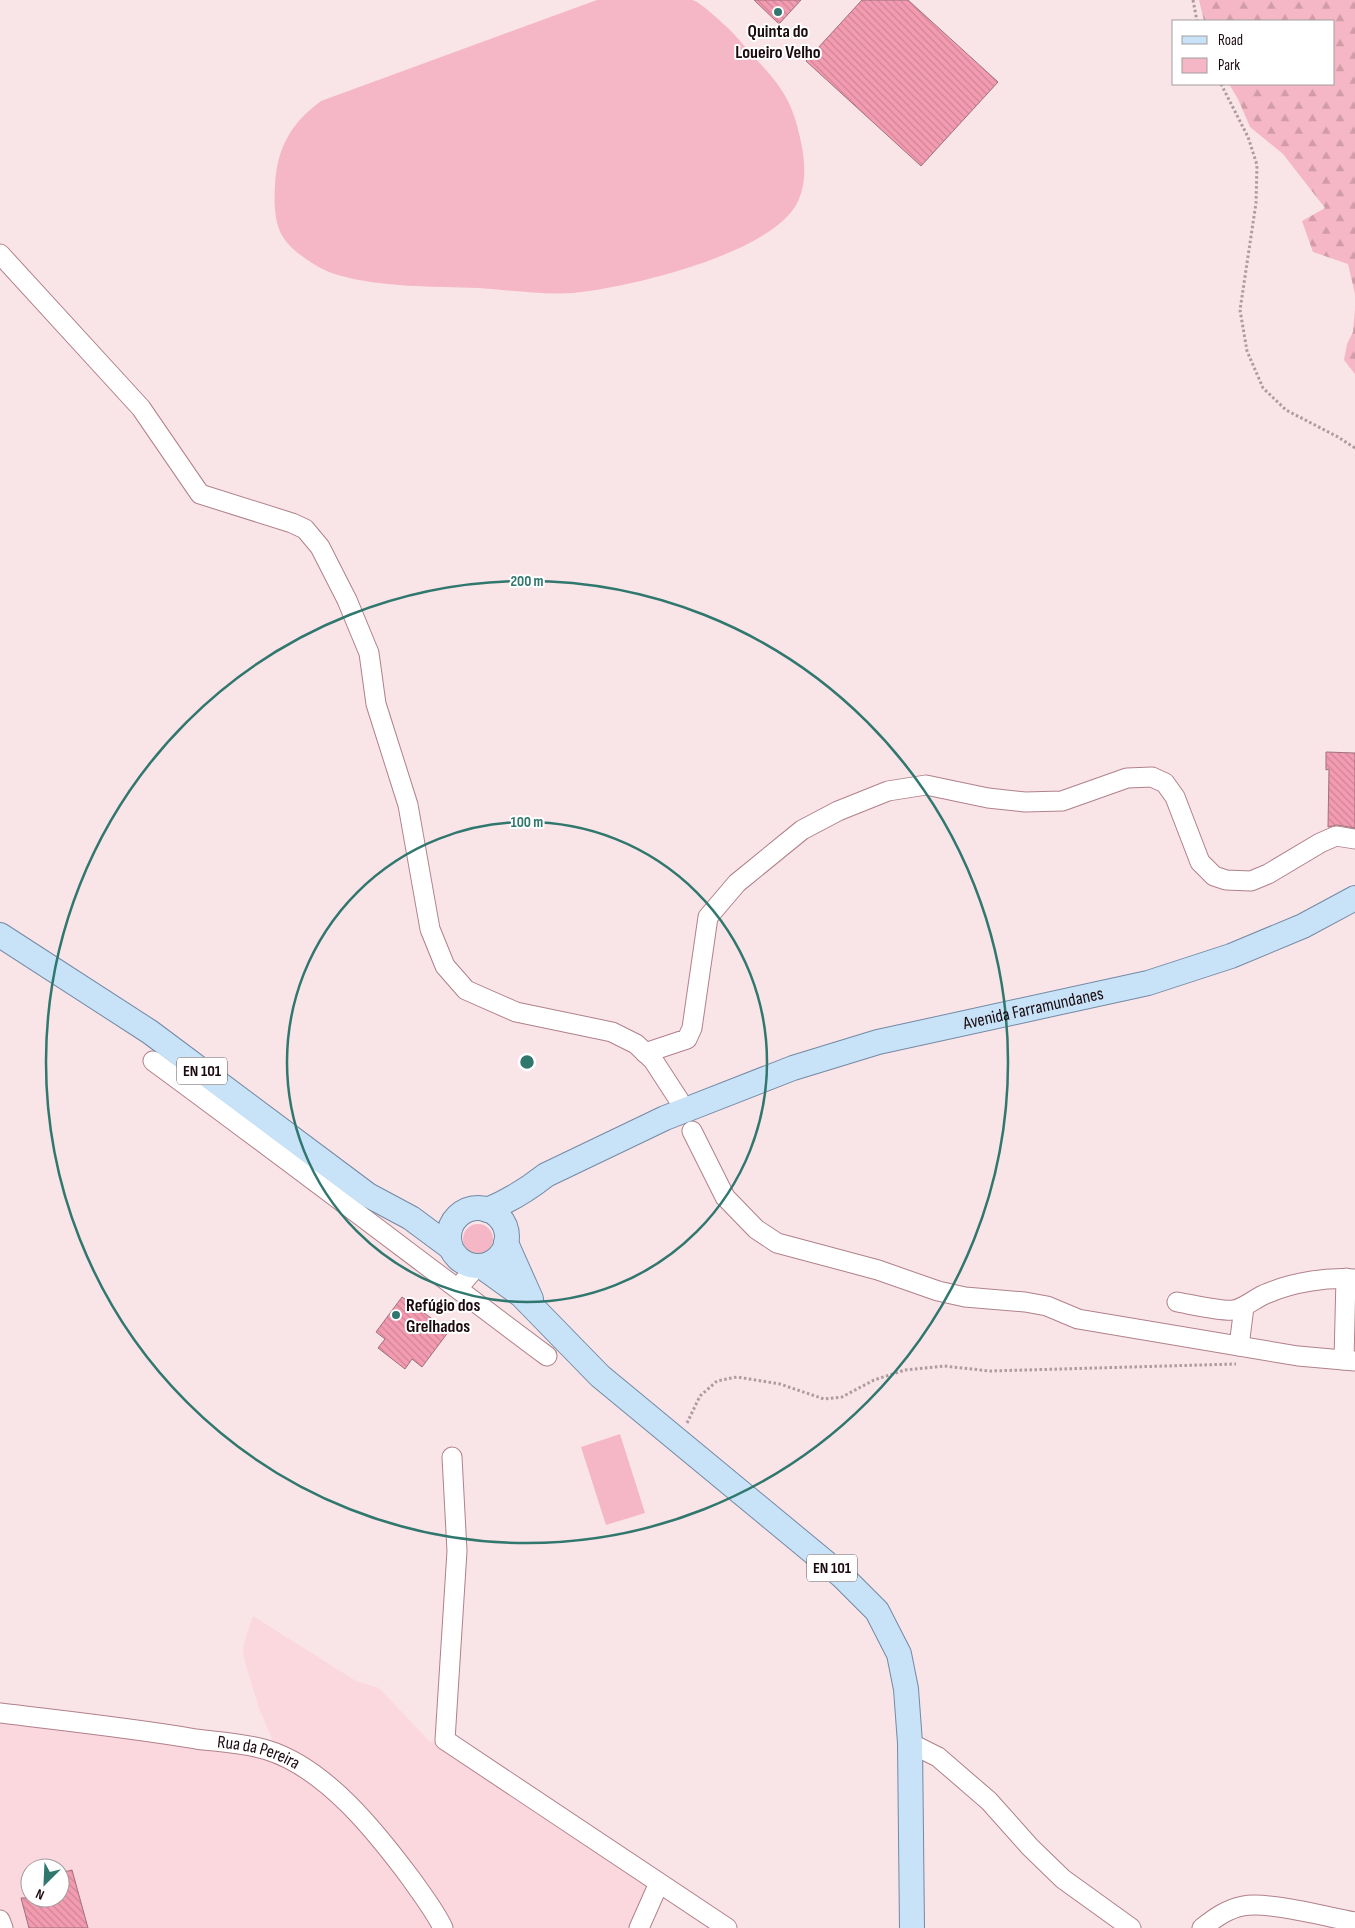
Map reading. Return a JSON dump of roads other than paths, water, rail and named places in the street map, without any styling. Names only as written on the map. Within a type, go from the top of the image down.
[{"type":"main road","name":"Avenida Farramundanes","points":[[487,1210],[506,1202],[546,1175],[665,1118],[793,1068],[878,1042],[1148,983],[1231,956],[1303,926],[1355,898]]},
{"type":"main road","name":"EN 101","points":[[0,935],[150,1032],[368,1195],[401,1212]]},
{"type":"main road","points":[[479,1266],[493,1263],[500,1256],[518,1207],[531,1186]]},
{"type":"main road","points":[[401,1212],[412,1216],[424,1217],[462,1213],[478,1208],[487,1210],[500,1219],[526,1291],[541,1315]]},
{"type":"main road","points":[[401,1212],[423,1226],[464,1262],[479,1266],[521,1294],[541,1315]]},
{"type":"main road","points":[[452,1250],[449,1237],[451,1227],[462,1213]]},
{"type":"main road","name":"EN 101","points":[[541,1315],[600,1376],[842,1576],[876,1611],[899,1654],[906,1689],[910,1743],[912,1928]]},
{"type":"street","points":[[0,254],[141,408],[200,494],[292,522],[305,529],[320,547],[347,600],[369,653],[376,704],[408,805],[430,929],[445,966],[466,990],[516,1012],[612,1032],[636,1044],[653,1060],[678,1100]]},
{"type":"street","points":[[645,1053],[687,1039],[692,1028],[708,917],[737,883],[802,830],[838,811],[888,791],[926,785],[988,798],[1025,802],[1062,801],[1127,778],[1152,777],[1165,783],[1175,797],[1200,862],[1214,876],[1226,880],[1250,880],[1268,874],[1336,836],[1355,839]]},
{"type":"street","points":[[153,1061],[547,1356]]},
{"type":"street","points":[[692,1131],[725,1197],[756,1229],[777,1242],[878,1270],[947,1293],[965,1297],[1025,1302],[1047,1306],[1078,1319],[1241,1355],[1298,1356],[1350,1361],[1350,1279],[1296,1283],[1267,1293],[1244,1307],[1232,1310],[1177,1302]]},
{"type":"street","points":[[437,1274],[452,1250]]},
{"type":"street","points":[[458,1288],[479,1266]]},
{"type":"street","points":[[1241,1355],[1244,1307]]},
{"type":"street","points":[[452,1457],[458,1552],[445,1740],[727,1928]]},
{"type":"street","name":"Rua da Pereira","points":[[0,1713],[175,1735],[266,1750],[290,1759],[354,1808],[392,1854],[437,1916],[443,1928]]},
{"type":"street","points":[[910,1743],[938,1757],[988,1801],[1030,1847],[1063,1879],[1131,1928]]},
{"type":"street","points":[[639,1928],[659,1883]]},
{"type":"street","points":[[1202,1928],[1223,1913],[1244,1906],[1271,1907],[1355,1922]]},
{"type":"street","points":[[0,1920],[2,1928]]},
{"type":"place","name":"Quinta do Loueiro Velho","points":[[778,12]]},
{"type":"place","name":"Refúgio dos Grelhados","points":[[396,1315]]}]
